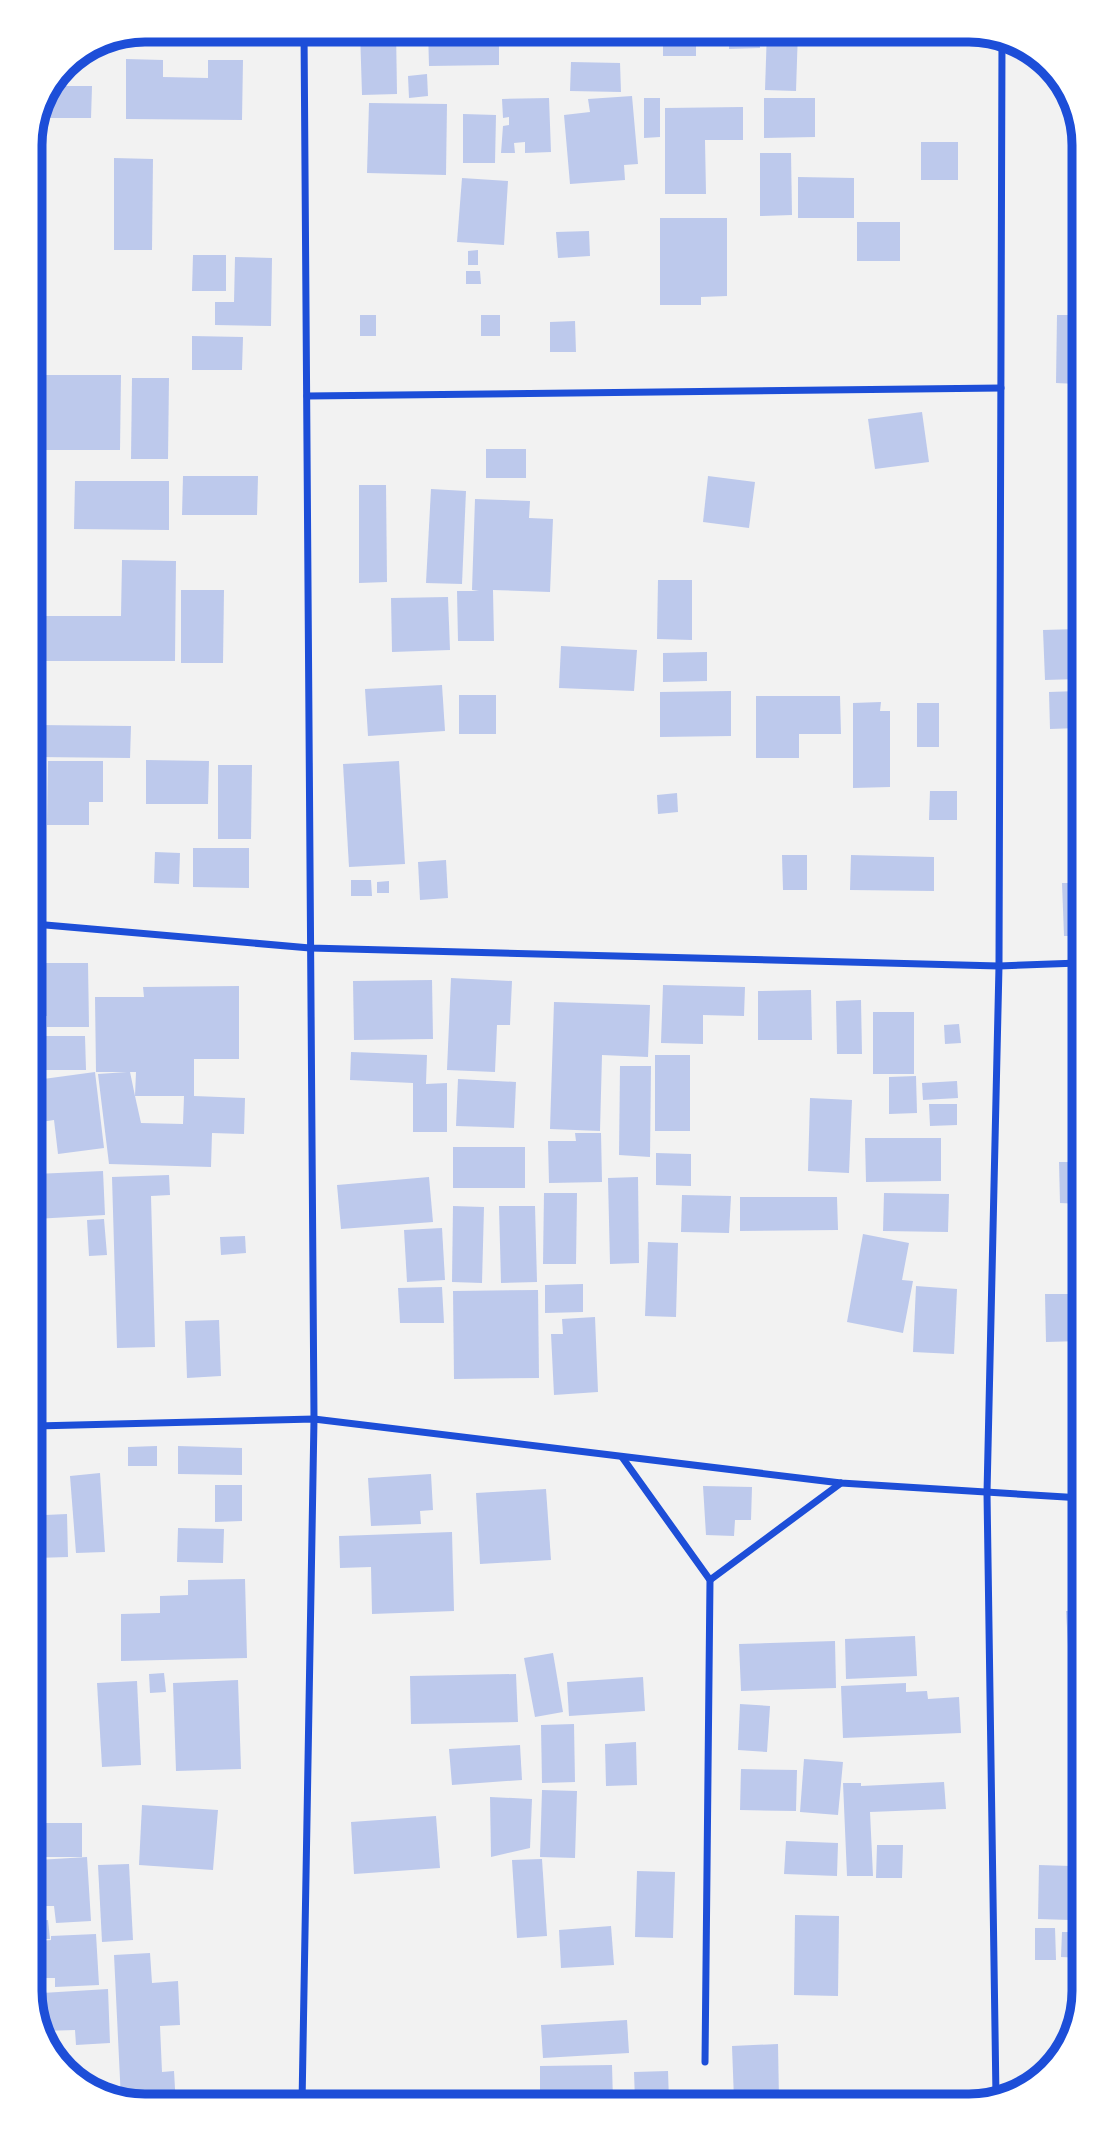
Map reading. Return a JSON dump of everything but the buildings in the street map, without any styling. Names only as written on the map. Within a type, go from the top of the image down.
[{"type":"street","points":[[302,2094],[314,1419],[304,42]]},
{"type":"street","points":[[996,2090],[987,1493],[999,966],[1002,47]]},
{"type":"street","points":[[307,396],[1001,388]]},
{"type":"street","points":[[42,925],[310,948],[999,966],[1072,963]]},
{"type":"street","points":[[42,1426],[314,1419],[841,1483],[1072,1497]]},
{"type":"street","points":[[622,1457],[710,1580],[705,2062]]},
{"type":"street","points":[[710,1580],[841,1483]]}]
